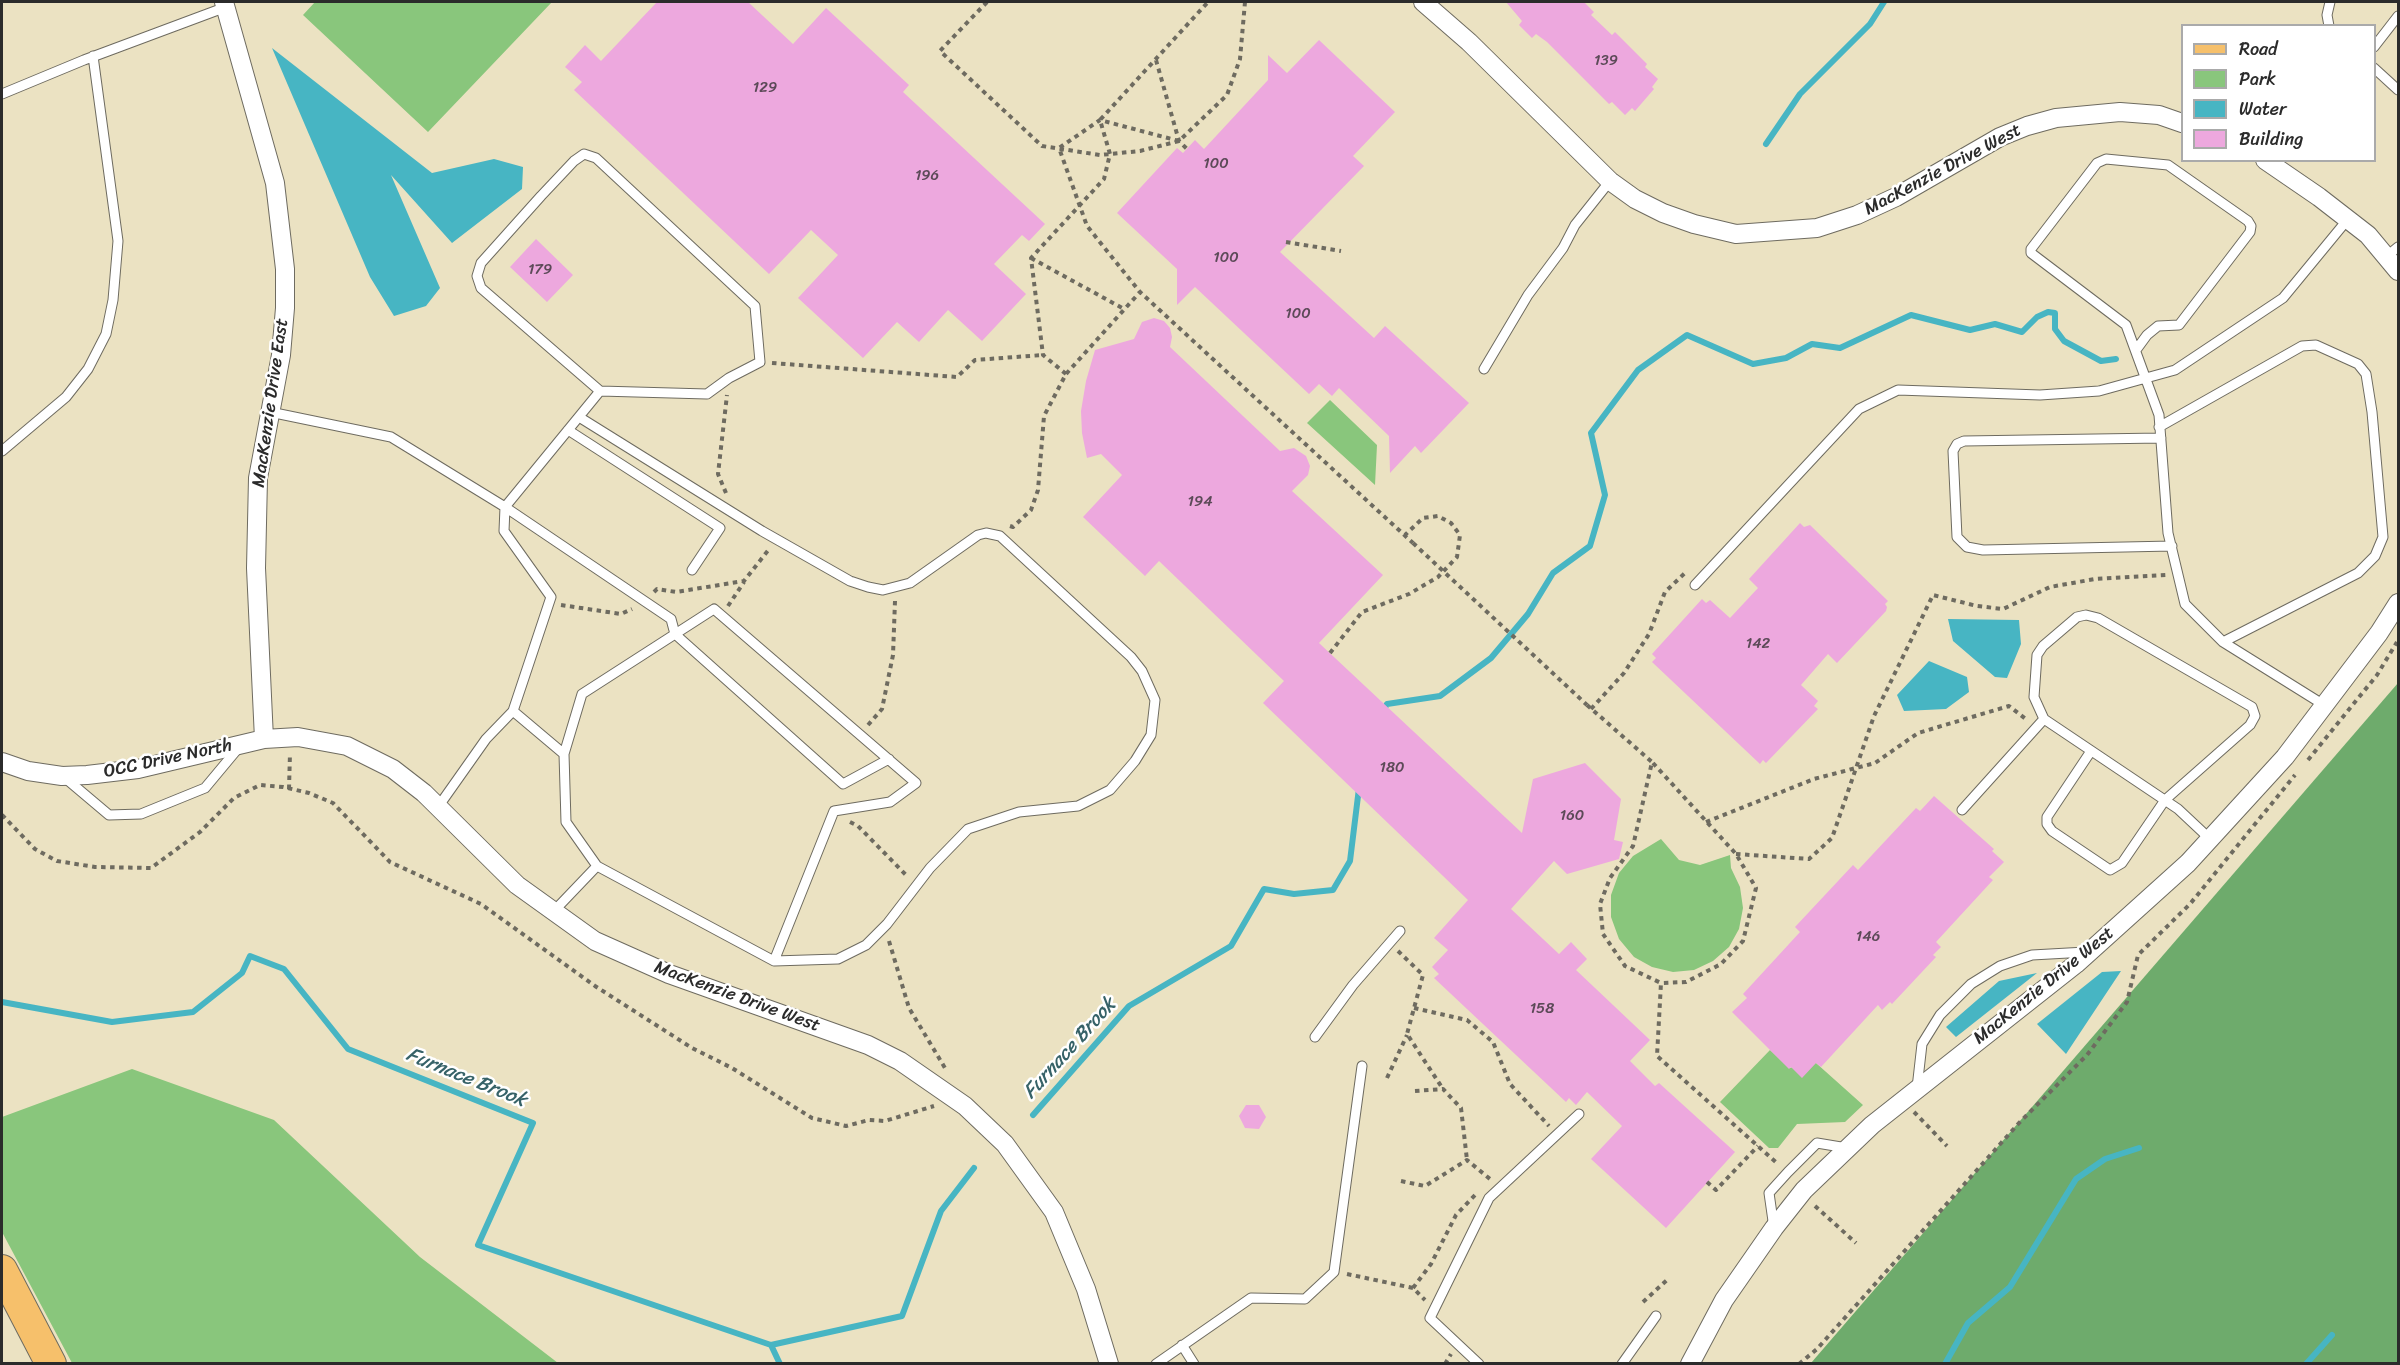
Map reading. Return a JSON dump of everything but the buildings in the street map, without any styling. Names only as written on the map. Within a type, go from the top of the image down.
[{"type":"main road","points":[[2,1270],[51,1364]]},
{"type":"street","name":"MacKenzie Drive West","points":[[1424,2],[1469,42],[1610,181],[1635,199],[1663,213],[1694,224],[1736,234],[1817,228],[1857,215],[1896,197],[2000,136],[2056,118],[2120,112],[2159,116],[2181,123]]},
{"type":"street","name":"MacKenzie Drive East","points":[[225,4],[275,183],[285,270],[281,355],[258,478],[256,568],[264,739]]},
{"type":"street","points":[[2268,162],[2393,251],[2398,271]]},
{"type":"street","name":"MacKenzie Drive West","points":[[1690,1364],[1724,1300],[1774,1228],[1804,1190],[1872,1125],[2089,952],[2188,862],[2284,757],[2379,633],[2398,603]]},
{"type":"street","name":"MacKenzie Drive West","points":[[264,739],[298,736],[347,746],[393,769],[438,807],[517,885],[594,941],[669,974],[868,1045],[900,1060],[945,1091],[1005,1144],[1054,1212],[1086,1289],[1108,1364]]},
{"type":"street","name":"OCC Drive North","points":[[2,762],[28,771],[62,776],[87,775],[138,769],[264,739]]},
{"type":"lane","points":[[2329,24],[2327,15],[2330,2]]},
{"type":"lane","points":[[2,94],[225,4]]},
{"type":"lane","points":[[2376,45],[2397,20]]},
{"type":"lane","points":[[2,451],[66,397],[87,369],[106,334],[113,300],[118,242],[93,56]]},
{"type":"lane","points":[[2376,70],[2398,90]]},
{"type":"lane","points":[[584,154],[596,158],[755,306],[760,362],[729,378],[707,394],[600,391],[481,288],[477,276],[481,263],[574,161],[584,154]]},
{"type":"lane","points":[[2136,350],[2147,334],[2158,326],[2179,324],[2250,232],[2251,226],[2248,221],[2168,165],[2106,159],[2097,163],[2031,249],[2031,253],[2126,325],[2159,415],[2168,533],[2185,604],[2223,642],[2324,705]]},
{"type":"lane","points":[[1484,369],[1528,295],[1563,248],[1575,225],[1610,181]]},
{"type":"lane","points":[[1695,585],[1859,409],[1898,390],[2040,395],[2099,391],[2175,370],[2283,298],[2349,219]]},
{"type":"lane","points":[[2159,427],[2302,346],[2316,345],[2358,364],[2366,374],[2372,412],[2383,537],[2375,556],[2358,573],[2223,642]]},
{"type":"lane","points":[[438,807],[486,738],[513,711],[551,597],[504,531],[505,507],[600,391]]},
{"type":"lane","points":[[270,412],[391,437],[505,507],[671,620],[675,634],[843,784],[889,759]]},
{"type":"lane","points":[[579,417],[777,540],[850,581],[883,590],[895,588],[910,583],[978,535],[986,533],[1000,536],[1131,657],[1142,671],[1155,700],[1151,735],[1136,761],[1110,790],[1078,806],[1019,812],[968,829],[930,868],[884,928],[866,945],[838,959],[774,961],[597,866],[566,822],[564,754],[582,694],[714,609],[916,783],[890,802],[834,811],[774,961]]},
{"type":"lane","points":[[568,430],[720,528],[692,570]]},
{"type":"lane","points":[[2161,438],[1964,441],[1958,444],[1953,451],[1957,537],[1967,547],[1983,550],[2172,546]]},
{"type":"lane","points":[[2091,751],[2047,817],[2047,824],[2052,831],[2110,870],[2122,863],[2165,800],[2250,725],[2254,716],[2252,707],[2098,618],[2086,615],[2077,617],[2043,646],[2037,655],[2034,697],[2044,719],[2091,751],[2165,800],[2178,809],[2210,839]]},
{"type":"lane","points":[[513,711],[564,754]]},
{"type":"lane","points":[[1962,810],[2044,719]]},
{"type":"lane","points":[[62,776],[109,815],[141,814],[205,788],[242,744]]},
{"type":"lane","points":[[554,911],[597,866]]},
{"type":"lane","points":[[1315,1037],[1353,985],[1400,931]]},
{"type":"lane","points":[[1910,1094],[1922,1044],[1940,1015],[1971,984],[2000,966],[2032,955],[2089,952]]},
{"type":"lane","points":[[1156,1364],[1251,1298],[1305,1299],[1334,1272],[1362,1066]]},
{"type":"lane","points":[[1479,1364],[1430,1318],[1489,1198],[1579,1114]]},
{"type":"lane","points":[[1774,1228],[1769,1193],[1788,1172],[1817,1143],[1847,1148]]},
{"type":"lane","points":[[1622,1364],[1656,1316]]},
{"type":"lane","points":[[1182,1345],[1194,1364]]},
{"type":"path","points":[[987,2],[940,51],[1042,146],[1100,154],[1140,151],[1179,141],[1227,95],[1240,59],[1245,2]]},
{"type":"path","points":[[1059,148],[1100,120],[1208,2]]},
{"type":"path","points":[[1156,59],[1179,141],[1187,149]]},
{"type":"path","points":[[1100,120],[1179,141]]},
{"type":"path","points":[[1031,258],[1104,179],[1110,154],[1100,120]]},
{"type":"path","points":[[1059,148],[1087,226],[1140,292],[1587,705],[1652,762],[1736,854],[1756,888],[1743,941],[1721,964],[1686,982],[1661,983],[1625,966],[1603,934],[1600,904],[1610,878],[1633,846],[1652,762]]},
{"type":"path","points":[[1286,242],[1341,251]]},
{"type":"path","points":[[1031,258],[1124,309]]},
{"type":"path","points":[[1031,258],[1043,355],[1066,374]]},
{"type":"path","points":[[1003,524],[1013,527],[1031,510],[1038,490],[1044,416],[1066,374],[1140,292]]},
{"type":"path","points":[[760,362],[957,377],[975,360],[1043,355]]},
{"type":"path","points":[[728,497],[718,474],[729,378]]},
{"type":"path","points":[[1330,653],[1362,612],[1409,594],[1438,577],[1457,557],[1460,535],[1451,523],[1438,516],[1423,518],[1405,535]]},
{"type":"path","points":[[721,616],[744,581],[777,540]]},
{"type":"path","points":[[1592,709],[1624,673],[1649,634],[1665,592],[1690,569],[1708,570]]},
{"type":"path","points":[[1736,854],[1809,859],[1832,838],[1874,716],[1934,596],[1977,606],[2003,609],[2050,586],[2095,579],[2178,574]]},
{"type":"path","points":[[546,612],[559,604],[621,614],[644,603],[657,590],[676,592],[744,581]]},
{"type":"path","points":[[860,734],[882,709],[893,655],[895,588]]},
{"type":"path","points":[[1799,1364],[1817,1348],[2019,1123],[2087,1055],[2127,1002],[2138,955],[2190,904],[2377,675],[2398,640]]},
{"type":"path","points":[[1706,822],[1814,779],[1875,763],[1918,733],[2009,706],[2036,728]]},
{"type":"path","points":[[2,815],[35,849],[57,861],[95,867],[151,868],[200,832],[234,798],[260,785],[309,793],[333,803],[390,862],[481,904],[595,986],[692,1048],[732,1068],[812,1118],[846,1126],[869,1120],[885,1121],[932,1108],[945,1091]]},
{"type":"path","points":[[834,811],[858,826],[916,886]]},
{"type":"path","points":[[884,928],[909,1008],[942,1066],[948,1071]]},
{"type":"path","points":[[1387,1077],[1407,1034],[1423,975],[1389,943]]},
{"type":"path","points":[[1661,983],[1657,1056],[1788,1172]]},
{"type":"path","points":[[1414,1008],[1467,1020],[1492,1042],[1510,1084],[1536,1114],[1558,1134]]},
{"type":"path","points":[[1407,1034],[1443,1089],[1461,1108],[1467,1160],[1500,1187]]},
{"type":"path","points":[[1415,1091],[1443,1089]]},
{"type":"path","points":[[1910,1094],[1947,1146]]},
{"type":"path","points":[[1707,1182],[1716,1190],[1758,1146]]},
{"type":"path","points":[[1401,1181],[1425,1186],[1467,1160]]},
{"type":"path","points":[[1483,1186],[1489,1179]]},
{"type":"path","points":[[1804,1190],[1817,1210],[1856,1243]]},
{"type":"path","points":[[1413,1288],[1431,1264],[1456,1215],[1476,1193]]},
{"type":"path","points":[[1334,1272],[1413,1288],[1434,1310]]},
{"type":"path","points":[[1643,1302],[1667,1280]]},
{"type":"green space","points":[[315,2],[552,2],[428,132],[303,15]]},
{"type":"green space","points":[[1330,400],[1377,445],[1375,485],[1307,423]]},
{"type":"green space","points":[[2398,683],[2398,1363],[1811,1363]]},
{"type":"green space","points":[[1661,839],[1679,860],[1700,865],[1730,855],[1731,868],[1740,887],[1743,908],[1739,929],[1729,947],[1713,961],[1694,970],[1673,972],[1652,967],[1634,957],[1619,939],[1611,917],[1611,895],[1619,873],[1633,856]]},
{"type":"green space","points":[[1770,1050],[1789,1068],[1816,1063],[1863,1105],[1845,1122],[1797,1124],[1778,1148],[1769,1148],[1720,1102]]},
{"type":"green space","points":[[132,1069],[274,1120],[420,1257],[558,1363],[72,1363],[2,1232],[2,1117]]},
{"type":"water","points":[[272,48],[432,173],[494,159],[523,167],[522,189],[452,243],[391,175],[440,288],[426,306],[394,316],[370,277]]},
{"type":"water","points":[[1948,619],[2019,620],[2021,644],[2007,678],[1995,677],[1953,641]]},
{"type":"water","points":[[1929,661],[1967,677],[1969,692],[1946,709],[1904,711],[1897,695]]},
{"type":"water","points":[[2121,971],[2066,1054],[2037,1024],[2102,972]]},
{"type":"water","points":[[2037,973],[1956,1037],[1946,1027],[1999,981]]},
{"type":"waterway","name":"Furnace Brook","points":[[1766,144],[1800,94],[1870,24],[1884,2]]},
{"type":"waterway","name":"Furnace Brook","points":[[1383,711],[1387,704],[1440,696],[1491,658],[1528,614],[1553,573],[1590,546],[1605,495],[1591,433],[1638,370],[1687,335],[1753,364],[1786,358],[1812,344],[1840,348],[1911,315],[1970,330],[1995,324],[2022,332],[2037,317],[2048,312],[2055,313],[2055,329],[2064,341],[2101,361],[2116,359]]},
{"type":"waterway","name":"Furnace Brook","points":[[1033,1115],[1129,1006],[1231,946],[1264,889],[1294,894],[1333,890],[1350,861],[1359,788]]},
{"type":"waterway","name":"Furnace Brook","points":[[2,1002],[112,1022],[193,1012],[242,973],[250,956],[284,969],[348,1049],[533,1123],[478,1245],[771,1345],[902,1316],[941,1211],[974,1168]]},
{"type":"waterway","points":[[1945,1364],[1968,1323],[2010,1287],[2076,1179],[2105,1159],[2139,1148]]},
{"type":"waterway","points":[[2306,1364],[2332,1335]]},
{"type":"waterway","points":[[771,1345],[780,1364]]}]
